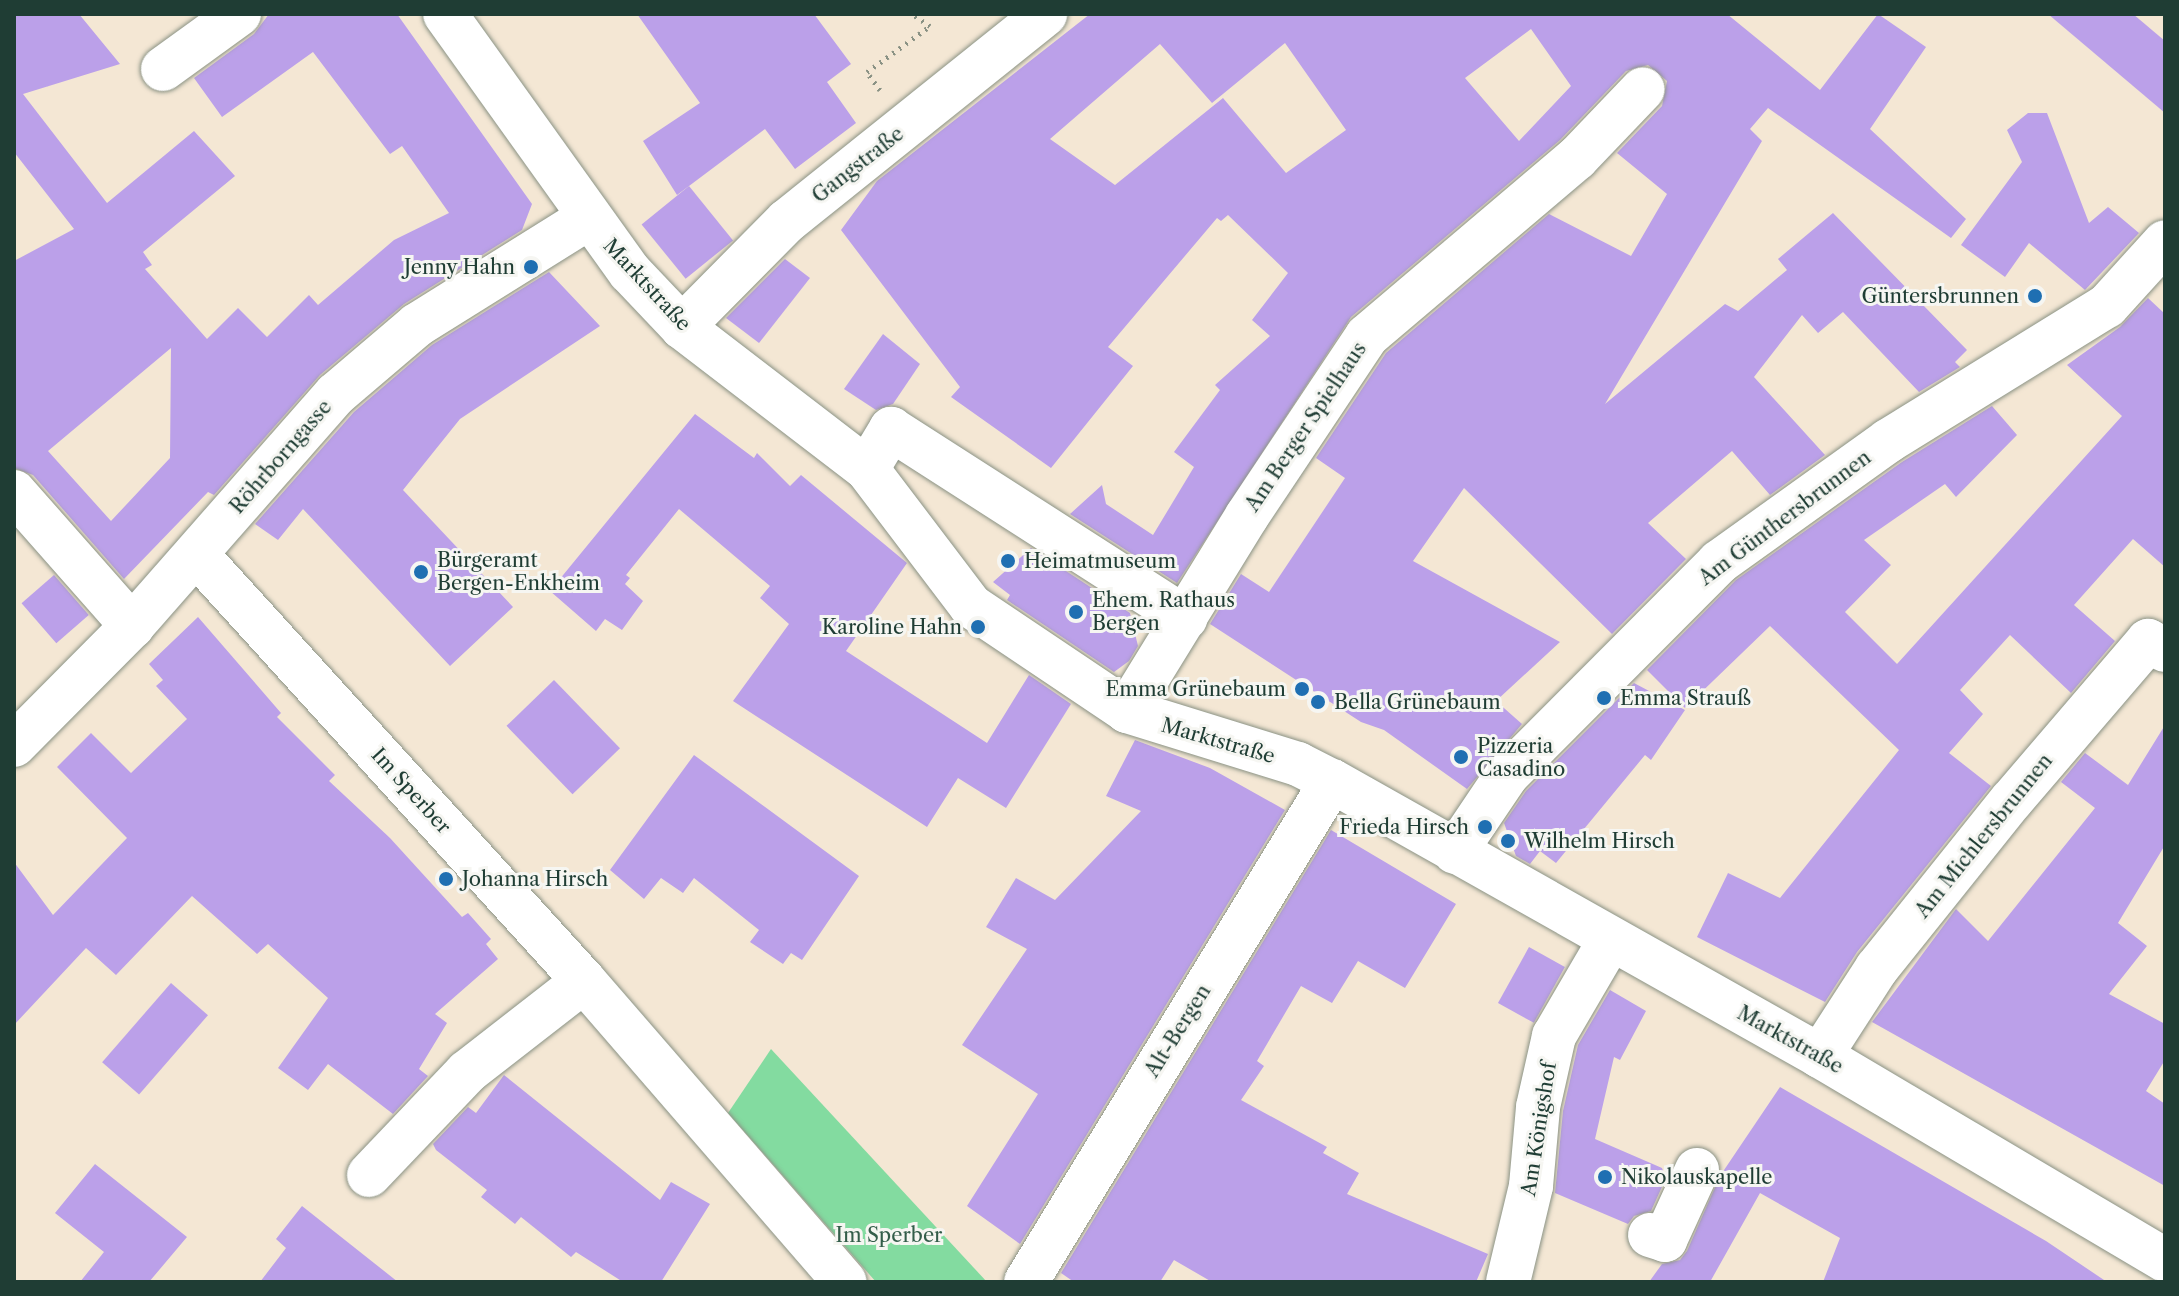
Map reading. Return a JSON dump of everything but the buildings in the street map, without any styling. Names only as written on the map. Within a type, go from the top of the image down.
[{"type":"street","points":[[163,69],[239,14]]},
{"type":"street","name":"Marktstraße","points":[[445,14],[588,218],[630,272],[682,327],[867,469],[971,606],[1127,711],[1298,764],[1332,781],[1820,1056],[2165,1260]]},
{"type":"street","name":"Gangstraße","points":[[682,327],[787,221],[1045,14]]},
{"type":"street","name":"Am Berger Spielhaus","points":[[1127,711],[1367,336],[1577,158],[1643,89]]},
{"type":"street","name":"Röhrborngasse","points":[[14,745],[132,626],[347,384],[417,325],[588,218]]},
{"type":"street","name":"Am Günthersbrunnen","points":[[1455,852],[1507,775],[1719,562],[1888,441],[2107,306],[2165,242]]},
{"type":"street","points":[[867,469],[891,429],[1185,618]]},
{"type":"street","points":[[14,492],[132,626]]},
{"type":"street","name":"Im Sperber","points":[[196,554],[584,981],[845,1282]]},
{"type":"street","name":"Am Michlersbrunnen","points":[[1820,1056],[1877,968],[2011,801],[2148,641],[2165,650]]},
{"type":"street","name":"Alt-Bergen","points":[[1026,1282],[1332,781]]},
{"type":"street","name":"Am Königshof","points":[[1508,1282],[1531,1186],[1538,1107],[1554,1036],[1610,940]]},
{"type":"street","points":[[369,1175],[467,1072],[584,981]]},
{"type":"street","points":[[1650,1235],[1665,1240],[1697,1170]]},
{"type":"path","points":[[907,126],[867,72],[930,26],[912,14]]},
{"type":"green space","name":"Im Sperber","points":[[771,1049],[987,1282],[876,1282],[728,1113]]},
{"type":"place","name":"Jenny Hahn","points":[[531,267]]},
{"type":"place","name":"Güntersbrunnen","points":[[2035,296]]},
{"type":"place","name":"Heimatmuseum","points":[[1008,561]]},
{"type":"place","name":"Bürgeramt Bergen-Enkheim","points":[[421,572]]},
{"type":"place","name":"Ehem. Rathaus Bergen","points":[[1076,612]]},
{"type":"place","name":"Karoline Hahn","points":[[978,627]]},
{"type":"place","name":"Emma Grünebaum","points":[[1302,689]]},
{"type":"place","name":"Emma Strauß","points":[[1604,698]]},
{"type":"place","name":"Bella Grünebaum","points":[[1318,702]]},
{"type":"place","name":"Pizzeria Casadino","points":[[1461,757]]},
{"type":"place","name":"Frieda Hirsch","points":[[1485,827]]},
{"type":"place","name":"Wilhelm Hirsch","points":[[1508,841]]},
{"type":"place","name":"Johanna Hirsch","points":[[446,879]]},
{"type":"place","name":"Nikolauskapelle","points":[[1605,1177]]}]
